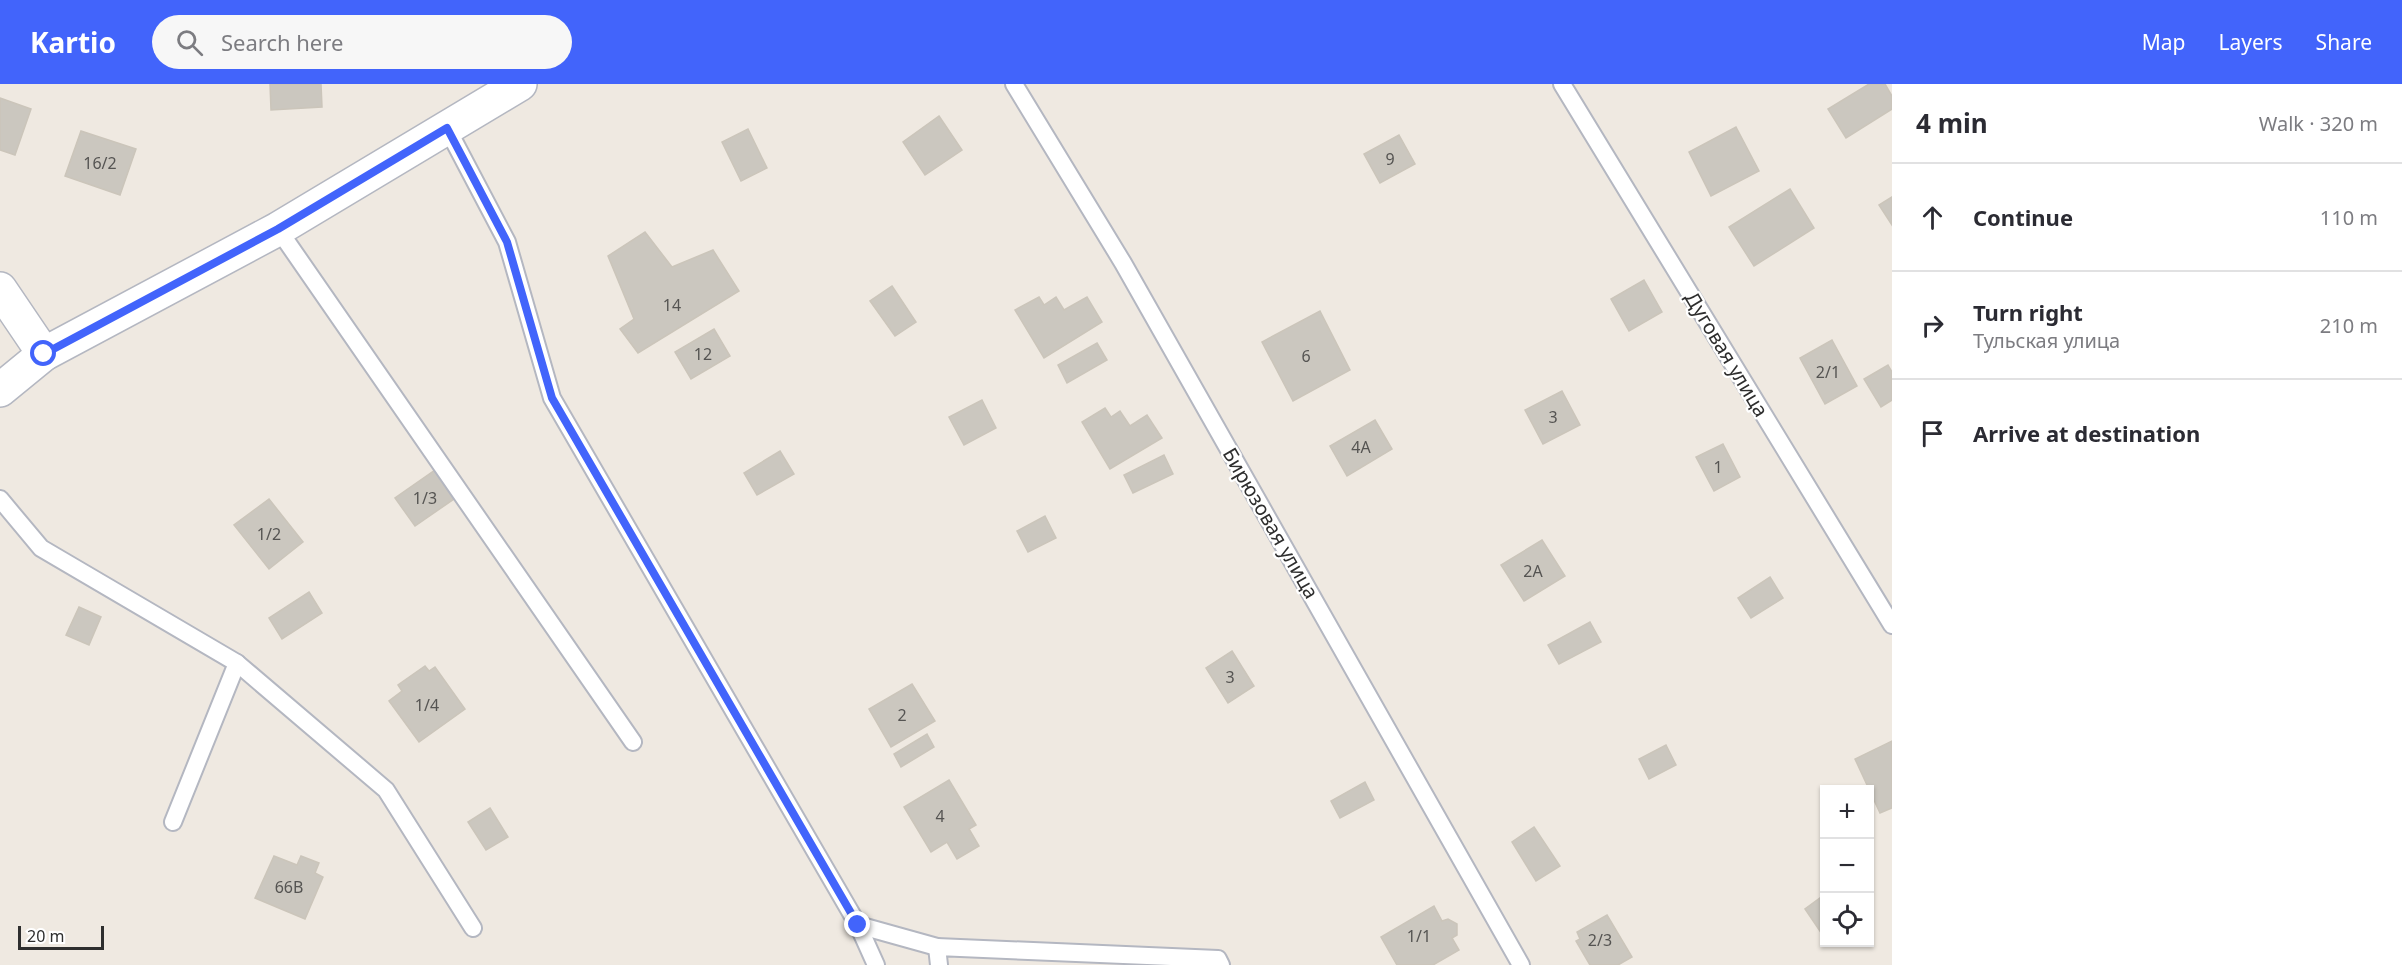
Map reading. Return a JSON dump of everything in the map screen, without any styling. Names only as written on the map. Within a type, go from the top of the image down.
[{"type":"street","points":[[0,390],[44,354],[278,229],[519,84]]},
{"type":"street","points":[[0,289],[44,354]]},
{"type":"lane","name":"Бирюзовая улица","points":[[1014,84],[1123,263],[1521,965]]},
{"type":"lane","name":"Дуговая улица","points":[[1562,84],[1892,625]]},
{"type":"lane","points":[[447,128],[507,242],[552,398],[858,925],[876,965]]},
{"type":"lane","points":[[278,229],[633,742]]},
{"type":"lane","points":[[0,499],[41,548],[237,663],[386,790],[473,928]]},
{"type":"lane","points":[[173,822],[237,663]]},
{"type":"lane","points":[[858,925],[937,947],[1218,958],[1221,965]]},
{"type":"lane","points":[[937,947],[939,965]]},
{"type":"building","points":[[270,84],[321,84],[322,107],[271,110]]},
{"type":"building","points":[[1869,84],[1885,84],[1892,96],[1892,109],[1846,138],[1828,109]]},
{"type":"building","points":[[0,98],[31,109],[15,155],[0,150]]},
{"type":"building","points":[[939,116],[962,150],[925,175],[903,142]]},
{"type":"building","points":[[1736,127],[1759,171],[1711,196],[1689,152]]},
{"type":"building","points":[[748,129],[767,168],[741,181],[722,142]]},
{"type":"building","points":[[81,131],[136,149],[120,195],[65,176]]},
{"type":"building","points":[[1399,135],[1415,164],[1380,183],[1364,154]]},
{"type":"building","points":[[1790,189],[1814,228],[1754,266],[1729,227]]},
{"type":"building","points":[[1892,197],[1892,225],[1879,205]]},
{"type":"building","points":[[645,232],[672,267],[713,250],[739,291],[638,353],[620,329],[634,319],[608,256]]},
{"type":"building","points":[[1644,280],[1662,312],[1629,331],[1611,299]]},
{"type":"building","points":[[892,286],[916,322],[895,336],[870,301]]},
{"type":"building","points":[[1039,297],[1044,305],[1056,297],[1064,310],[1087,297],[1102,322],[1044,358],[1015,310]]},
{"type":"building","points":[[1320,311],[1350,370],[1293,401],[1262,342]]},
{"type":"building","points":[[714,329],[730,356],[691,379],[675,352]]},
{"type":"building","points":[[1832,340],[1857,386],[1825,404],[1800,358]]},
{"type":"building","points":[[1097,343],[1107,360],[1067,383],[1058,365]]},
{"type":"building","points":[[1888,365],[1892,372],[1892,400],[1881,407],[1864,379]]},
{"type":"building","points":[[1562,391],[1580,425],[1543,444],[1525,410]]},
{"type":"building","points":[[982,400],[996,428],[964,445],[949,417]]},
{"type":"building","points":[[1105,408],[1111,417],[1120,411],[1130,426],[1147,415],[1162,438],[1110,469],[1082,422]]},
{"type":"building","points":[[1375,420],[1392,449],[1347,476],[1330,446]]},
{"type":"building","points":[[1723,444],[1740,477],[1714,491],[1696,457]]},
{"type":"building","points":[[780,451],[794,474],[757,495],[744,473]]},
{"type":"building","points":[[1164,455],[1173,474],[1133,493],[1124,475]]},
{"type":"building","points":[[435,470],[454,499],[415,526],[395,498]]},
{"type":"building","points":[[269,499],[303,542],[269,569],[234,525]]},
{"type":"building","points":[[1045,516],[1056,538],[1028,552],[1017,531]]},
{"type":"building","points":[[1542,540],[1565,576],[1524,601],[1501,565]]},
{"type":"building","points":[[1770,577],[1783,598],[1751,618],[1738,598]]},
{"type":"building","points":[[309,592],[322,613],[282,639],[269,618]]},
{"type":"building","points":[[79,607],[101,617],[89,645],[66,635]]},
{"type":"building","points":[[1590,622],[1601,642],[1559,664],[1548,645]]},
{"type":"building","points":[[1232,651],[1254,686],[1228,703],[1206,668]]},
{"type":"building","points":[[425,666],[429,671],[435,667],[465,709],[419,742],[389,701],[402,691],[398,685]]},
{"type":"building","points":[[912,684],[935,721],[891,747],[869,709]]},
{"type":"building","points":[[927,734],[934,747],[901,767],[894,754]]},
{"type":"building","points":[[1892,741],[1892,808],[1880,813],[1874,800],[1874,785],[1867,785],[1855,759]]},
{"type":"building","points":[[1666,745],[1676,765],[1649,779],[1639,759]]},
{"type":"building","points":[[949,780],[976,825],[969,829],[979,846],[957,859],[947,842],[931,852],[904,807]]},
{"type":"building","points":[[1365,782],[1374,800],[1340,818],[1331,801]]},
{"type":"building","points":[[490,808],[508,837],[486,850],[468,822]]},
{"type":"building","points":[[1534,827],[1560,866],[1536,881],[1512,842]]},
{"type":"building","points":[[274,856],[297,865],[301,856],[319,863],[315,873],[323,877],[305,919],[255,898]]},
{"type":"building","points":[[1820,898],[1820,931],[1805,909]]},
{"type":"building","points":[[1434,906],[1442,921],[1448,919],[1457,924],[1457,935],[1452,938],[1459,950],[1433,965],[1397,965],[1381,937]]},
{"type":"building","points":[[1607,915],[1632,957],[1618,965],[1590,965],[1576,941],[1580,939],[1577,932]]},
{"type":"route","points":[[44,354],[278,229],[447,128],[507,242],[552,398],[858,925]]}]
